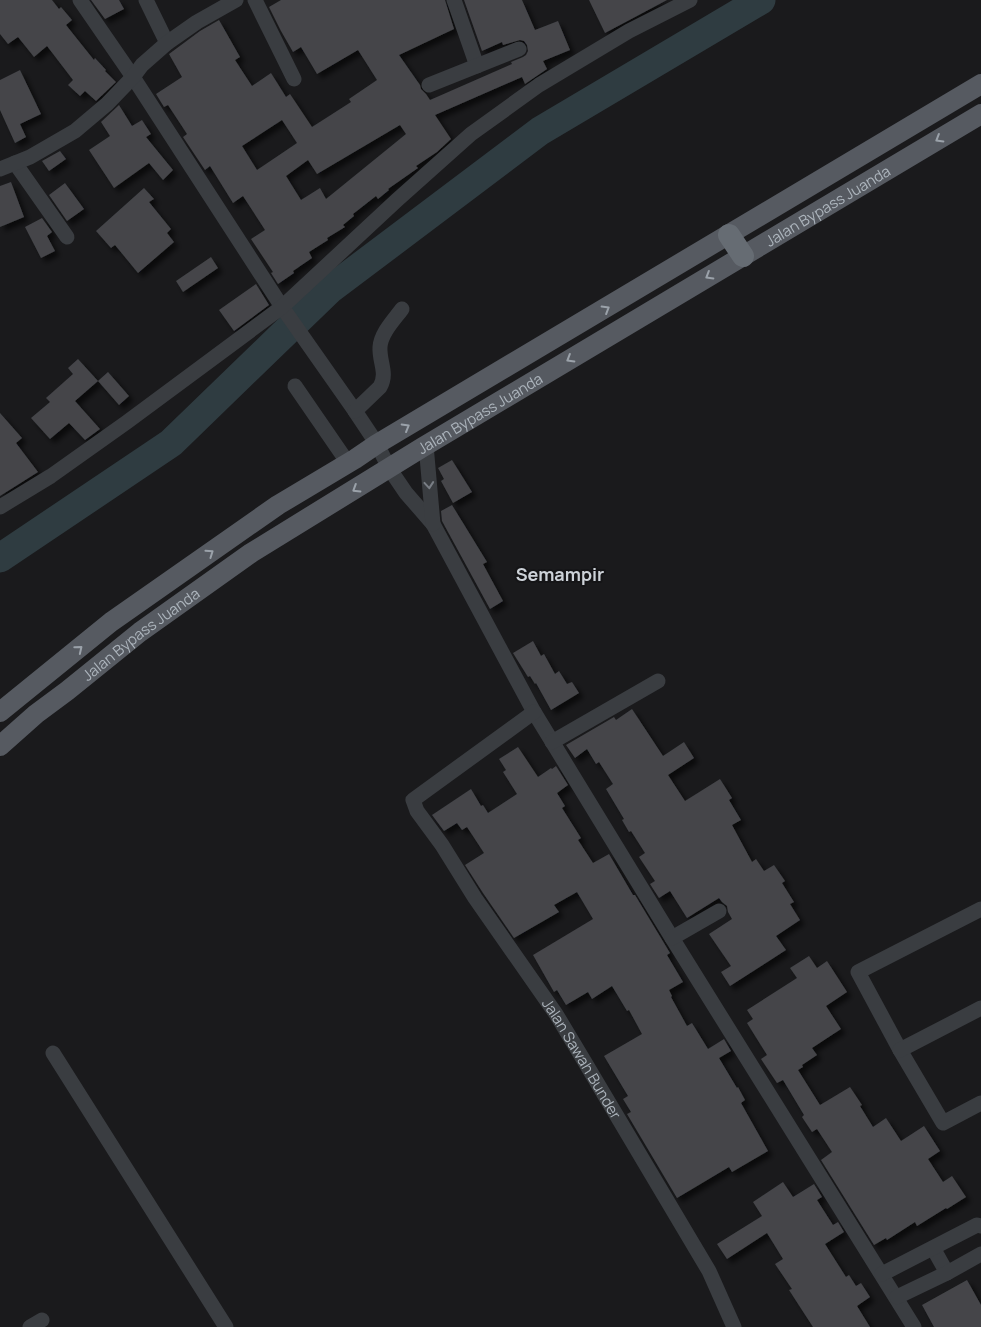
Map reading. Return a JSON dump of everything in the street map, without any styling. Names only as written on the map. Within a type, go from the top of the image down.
[{"type":"highway","points":[[728,236],[743,256]]},
{"type":"main road","name":"Jalan Bypass Juanda","points":[[0,712],[112,622],[278,505],[981,84]]},
{"type":"main road","name":"Jalan Bypass Juanda","points":[[0,746],[36,714],[140,632],[251,553],[426,445],[981,114]]},
{"type":"main road","points":[[49,673],[55,686],[67,691]]},
{"type":"street","points":[[80,0],[133,77],[285,310],[355,410],[377,444],[389,468],[406,493],[433,524],[534,712],[914,1327]]},
{"type":"street","points":[[146,0],[166,43]]},
{"type":"street","points":[[0,169],[30,157],[75,130],[107,104],[133,77],[142,64],[166,43],[197,22],[236,0]]},
{"type":"street","points":[[255,0],[294,79]]},
{"type":"street","points":[[454,0],[476,66]]},
{"type":"street","points":[[0,506],[51,476],[285,310],[390,207],[471,134],[539,85],[629,31],[690,0]]},
{"type":"street","points":[[429,85],[519,49]]},
{"type":"street","points":[[15,163],[67,237]]},
{"type":"street","points":[[355,410],[383,382],[381,341],[402,309]]},
{"type":"street","points":[[295,386],[348,463]]},
{"type":"street","points":[[426,445],[433,524]]},
{"type":"street","points":[[552,742],[658,681]]},
{"type":"street","name":"Jalan Sawah Bunder","points":[[534,712],[413,800],[417,811],[442,845],[475,898],[556,1014],[709,1271],[734,1327]]},
{"type":"street","points":[[981,910],[858,972],[900,1050],[943,1123],[981,1103]]},
{"type":"street","points":[[672,938],[719,912]]},
{"type":"street","points":[[900,1050],[981,1008]]},
{"type":"street","points":[[53,1053],[226,1327]]},
{"type":"street","points":[[882,1274],[977,1225],[981,1226]]},
{"type":"street","points":[[933,1248],[947,1273]]},
{"type":"street","points":[[897,1298],[981,1254]]},
{"type":"building","points":[[0,0],[52,0],[72,20],[66,25],[94,60],[95,58],[116,82],[96,101],[85,91],[80,96],[68,85],[73,80],[47,46],[34,57],[18,37],[8,44],[0,34]]},
{"type":"building","points":[[91,0],[119,0],[124,9],[105,19]]},
{"type":"building","points":[[281,0],[445,0],[454,29],[399,55],[430,100],[512,64],[511,62],[523,57],[528,51],[527,45],[524,41],[520,40],[503,45],[502,42],[482,51],[464,0],[522,0],[535,30],[558,21],[570,50],[543,61],[547,69],[525,84],[522,77],[435,115],[451,139],[378,199],[376,196],[353,214],[354,216],[343,225],[345,227],[309,252],[312,258],[278,284],[271,273],[273,272],[251,239],[265,230],[243,196],[233,203],[210,166],[205,170],[183,137],[187,134],[168,105],[164,107],[156,94],[182,77],[169,54],[200,31],[219,20],[240,57],[235,60],[252,86],[271,73],[286,97],[290,94],[312,127],[351,102],[349,99],[377,80],[358,50],[317,74],[301,47],[293,52],[269,7]],"holes":[[[282,120],[297,143],[257,170],[242,146]],[[400,125],[406,134],[326,199],[320,188],[301,200],[286,176],[308,160],[317,174]]]},
{"type":"building","points":[[589,0],[667,0],[605,33]]},
{"type":"building","points":[[20,70],[41,114],[20,124],[26,137],[15,143],[0,110],[0,80]]},
{"type":"building","points":[[119,105],[132,126],[142,120],[151,134],[146,137],[173,170],[163,180],[149,163],[114,188],[89,150],[110,136],[101,122]]},
{"type":"building","points":[[60,151],[66,159],[49,171],[42,161]]},
{"type":"building","points":[[11,182],[24,217],[0,227],[0,186]]},
{"type":"building","points":[[65,183],[84,209],[67,221],[49,195]]},
{"type":"building","points":[[144,188],[154,199],[149,202],[171,229],[167,233],[174,242],[138,273],[115,245],[111,248],[96,231]]},
{"type":"building","points":[[42,218],[52,232],[47,236],[55,251],[41,258],[25,227]]},
{"type":"building","points":[[211,257],[218,268],[183,292],[176,281]]},
{"type":"building","points":[[256,284],[269,305],[234,331],[219,310]]},
{"type":"building","points":[[78,359],[98,381],[75,401],[100,429],[85,440],[69,423],[50,439],[31,418],[50,402],[46,398],[73,374],[68,368]]},
{"type":"building","points":[[108,372],[129,396],[119,405],[98,381]]},
{"type":"building","points":[[0,413],[22,438],[16,443],[38,472],[0,496]]},
{"type":"building","points":[[452,460],[472,492],[453,503],[441,481],[444,479],[438,468]]},
{"type":"building","points":[[452,505],[487,562],[483,564],[503,601],[490,609],[442,521],[441,511]]},
{"type":"building","points":[[533,641],[541,656],[544,654],[555,674],[559,671],[567,684],[572,682],[579,693],[551,710],[536,683],[530,676],[528,677],[513,653]]},
{"type":"building","points":[[632,709],[663,756],[684,742],[694,758],[668,775],[685,801],[720,779],[732,798],[729,800],[741,820],[732,825],[752,862],[756,859],[764,871],[774,865],[785,881],[782,883],[794,902],[790,904],[800,920],[776,936],[786,950],[730,986],[721,972],[731,966],[709,934],[732,919],[727,906],[719,898],[687,918],[670,891],[659,898],[650,884],[655,881],[639,857],[645,853],[631,831],[629,832],[622,820],[624,819],[606,789],[613,784],[599,762],[596,764],[587,749],[575,758],[566,745],[614,717],[616,720]]},
{"type":"building","points":[[518,747],[538,777],[556,766],[568,785],[557,793],[565,806],[562,808],[581,838],[578,840],[593,863],[609,854],[670,953],[667,955],[683,982],[669,990],[687,1026],[692,1023],[708,1049],[724,1039],[731,1051],[719,1058],[745,1100],[741,1103],[768,1151],[732,1172],[729,1167],[677,1198],[627,1114],[631,1112],[623,1099],[628,1096],[604,1056],[642,1034],[629,1010],[627,1011],[612,986],[592,999],[588,992],[566,1005],[557,990],[554,992],[533,955],[593,919],[577,892],[554,905],[559,912],[514,938],[465,865],[484,853],[467,827],[462,830],[457,823],[444,831],[432,815],[471,789],[481,806],[483,805],[488,813],[517,794],[503,772],[506,770],[499,759]]},
{"type":"building","points":[[809,956],[817,968],[827,961],[847,992],[826,1006],[841,1029],[812,1048],[817,1055],[798,1070],[820,1105],[850,1087],[873,1127],[886,1118],[901,1141],[924,1126],[940,1151],[928,1159],[943,1182],[952,1176],[966,1197],[917,1226],[915,1222],[887,1240],[886,1238],[874,1245],[821,1160],[832,1152],[817,1129],[812,1132],[783,1080],[777,1083],[761,1059],[767,1055],[747,1023],[753,1019],[747,1010],[797,978],[790,968]]},
{"type":"building","points":[[783,1182],[793,1197],[814,1184],[822,1197],[817,1200],[833,1225],[838,1222],[844,1232],[825,1244],[846,1277],[849,1275],[856,1286],[861,1283],[870,1297],[857,1306],[870,1327],[813,1327],[789,1290],[792,1289],[775,1264],[783,1259],[767,1233],[727,1259],[717,1244],[762,1216],[753,1202]]},
{"type":"building","points":[[967,1280],[981,1305],[981,1327],[934,1327],[922,1305]]},
{"type":"waterway","points":[[0,558],[171,443],[329,290],[540,131],[761,0]]},
{"type":"district","name":"Semampir","points":[[560,574]]}]
